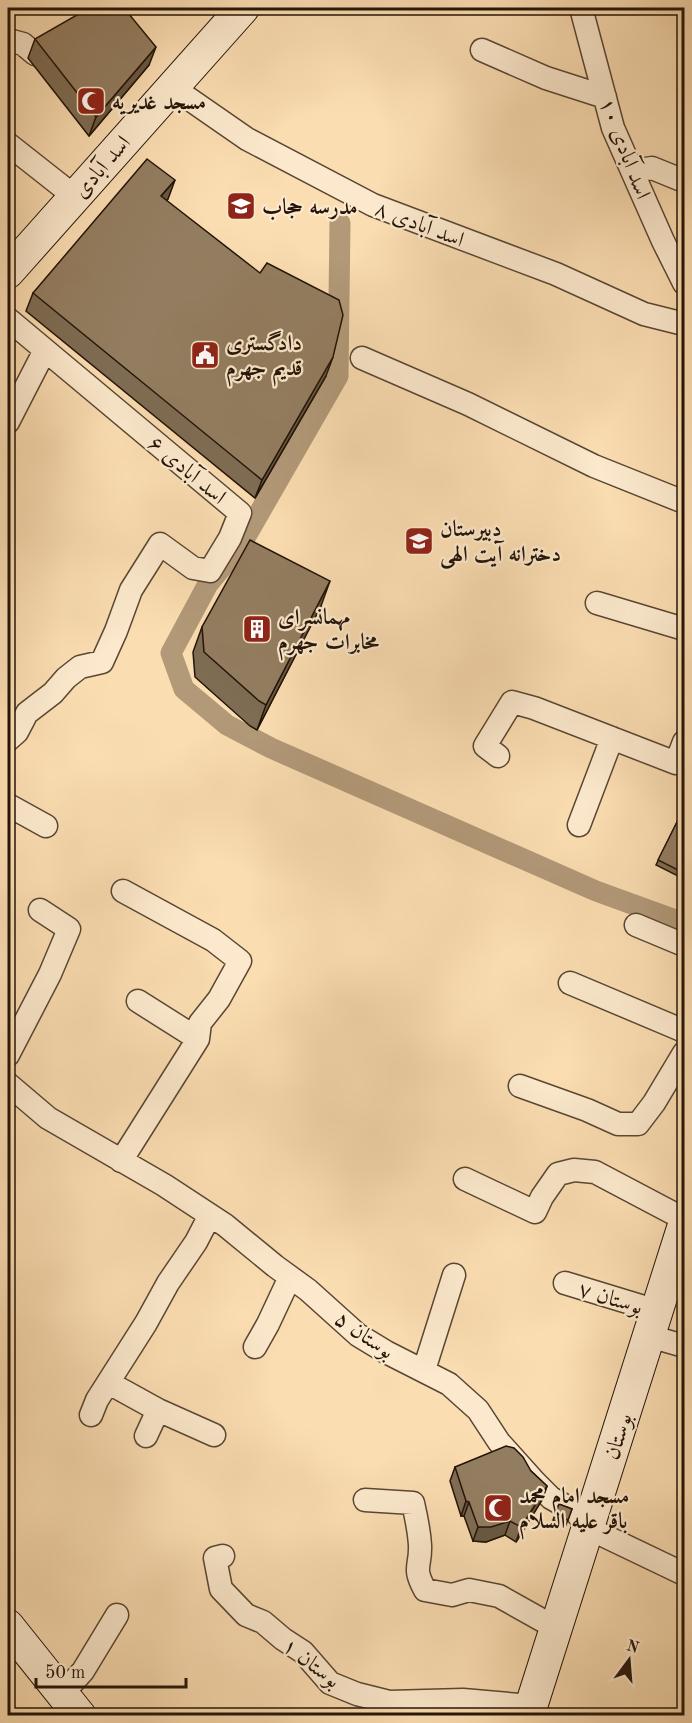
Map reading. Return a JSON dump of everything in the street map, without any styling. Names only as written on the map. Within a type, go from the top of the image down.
[{"type":"main road","name":"اسد آبادی","points":[[8,272],[172,87],[234,10]]},
{"type":"main road","name":"بوستان","points":[[530,1711],[684,1225]]},
{"type":"main road","points":[[9,1634],[71,1705]]},
{"type":"street","name":"اسد آبادی ۱۰","points":[[581,8],[613,128],[684,283]]},
{"type":"street","points":[[8,40],[23,44],[35,54]]},
{"type":"street","points":[[482,50],[546,78],[605,98]]},
{"type":"street","name":"اسد آبادی ۸","points":[[172,87],[247,140],[373,205],[556,274],[644,314],[684,324]]},
{"type":"street","points":[[8,144],[74,196]]},
{"type":"street","points":[[632,171],[652,168],[684,181]]},
{"type":"street","name":"اسد آبادی ۶","points":[[8,319],[240,513],[230,538],[210,571],[193,568],[160,544],[131,590],[102,662],[80,668],[66,678],[53,693],[27,713],[17,732],[8,740]]},
{"type":"street","points":[[8,422],[45,350]]},
{"type":"street","points":[[362,358],[468,404],[594,466],[684,502]]},
{"type":"street","points":[[597,603],[684,629]]},
{"type":"street","points":[[498,756],[485,747],[512,702],[534,708],[676,763],[684,742]]},
{"type":"street","points":[[579,825],[612,738]]},
{"type":"street","points":[[8,805],[46,826]]},
{"type":"street","points":[[121,1161],[198,1039],[200,1023],[219,999],[240,961],[213,940],[123,891]]},
{"type":"street","points":[[8,1055],[50,974],[69,929],[40,910]]},
{"type":"street","points":[[636,925],[684,945]]},
{"type":"street","points":[[570,983],[684,1031]]},
{"type":"street","points":[[138,1001],[198,1039]]},
{"type":"street","points":[[520,1086],[588,1110],[618,1124],[638,1124],[654,1103],[684,1053]]},
{"type":"street","name":"بوستان ۵","points":[[8,1084],[48,1118],[164,1185],[210,1215],[308,1290],[358,1335],[448,1384],[478,1410],[516,1462],[551,1498],[576,1512],[588,1528],[684,1574]]},
{"type":"street","points":[[465,1179],[535,1212],[558,1174],[574,1170],[595,1172],[684,1219]]},
{"type":"street","points":[[92,1415],[97,1400],[146,1323],[168,1283],[196,1242],[210,1215]]},
{"type":"street","points":[[424,1370],[454,1275]]},
{"type":"street","points":[[255,1347],[290,1277]]},
{"type":"street","name":"بوستان ۷","points":[[565,1283],[653,1323],[684,1346]]},
{"type":"street","points":[[109,1383],[158,1410],[214,1435]]},
{"type":"street","points":[[146,1436],[158,1410]]},
{"type":"street","points":[[365,1500],[413,1503],[420,1547],[416,1575],[425,1590],[452,1595],[469,1590],[499,1596],[556,1628]]},
{"type":"street","name":"بوستان ۱","points":[[223,1556],[215,1558],[221,1589],[246,1615],[263,1622],[303,1652],[330,1683],[388,1709],[463,1700],[530,1711]]},
{"type":"street","points":[[71,1705],[83,1671],[117,1615]]},
{"type":"building","name":"مسجد غدیریه","points":[[89,8],[104,10],[124,8],[156,47],[96,117],[35,39]]},
{"type":"building","name":"دادگستری قدیم جهرم","points":[[147,159],[175,180],[161,196],[260,273],[267,263],[339,300],[343,315],[333,357],[262,480],[33,293]]},
{"type":"building","name":"مهمانسرای مخابرات جهرم","points":[[250,540],[330,581],[266,705],[204,652],[202,627]]},
{"type":"building","points":[[684,808],[684,873],[658,860]]},
{"type":"building","name":"مسجد امام محمد باقر علیه السلام","points":[[506,1446],[514,1448],[523,1457],[531,1471],[547,1486],[521,1527],[510,1521],[491,1527],[478,1527],[469,1502],[466,1501],[455,1467]]},
{"type":"building","points":[[559,1504],[572,1509],[568,1520],[555,1515]]},
{"type":"waterway","points":[[340,223],[338,376],[242,543],[208,584],[171,653],[184,689],[227,725],[271,748],[596,891],[684,923]]},
{"type":"place","name":"مسجد غدیریه","points":[[91,101]]},
{"type":"place","name":"مدرسه حجاب","points":[[241,206]]},
{"type":"place","name":"دادگستری قدیم جهرم","points":[[205,355]]},
{"type":"place","name":"دبیرستان دخترانه آیت الهی","points":[[419,541]]},
{"type":"place","name":"مهمانسرای مخابرات جهرم","points":[[257,629]]},
{"type":"place","name":"مسجد امام محمد باقر علیه السلام","points":[[498,1508]]}]
